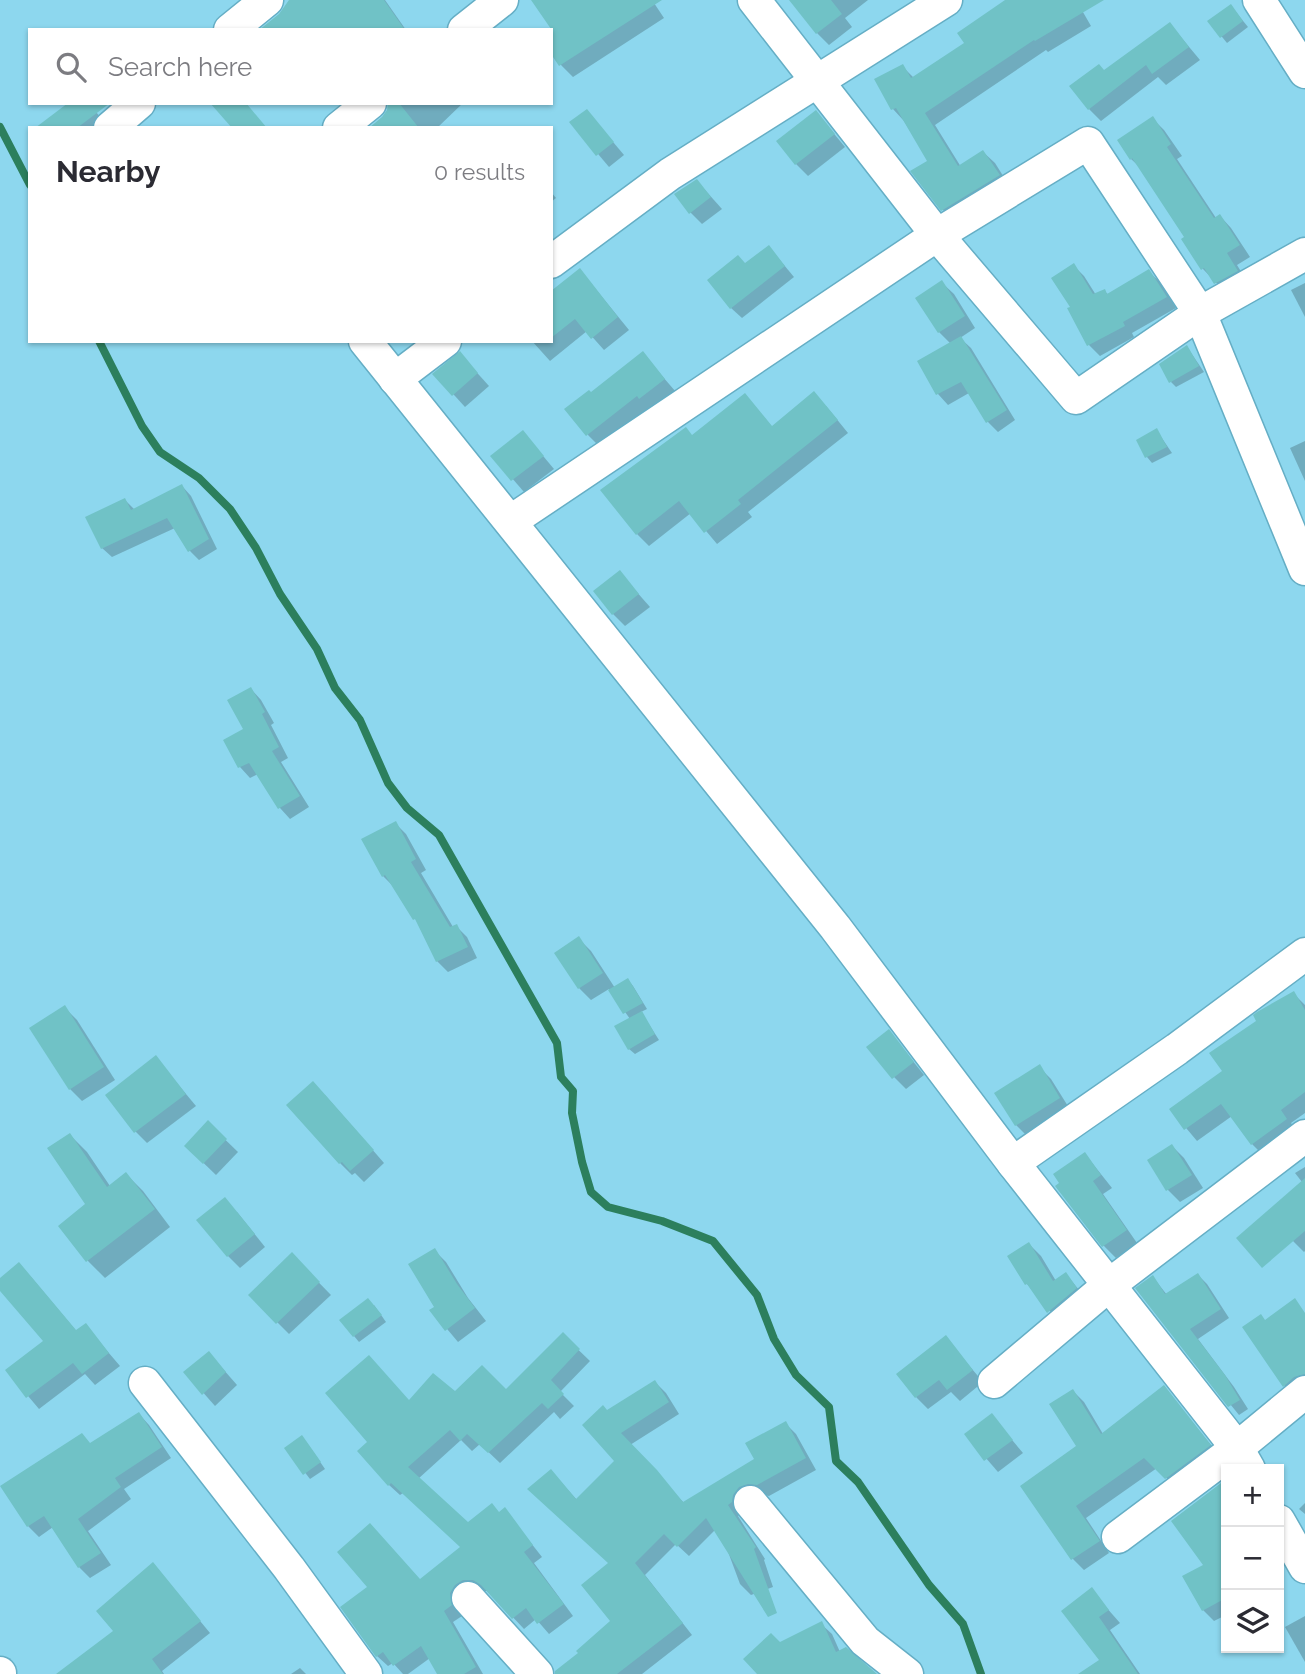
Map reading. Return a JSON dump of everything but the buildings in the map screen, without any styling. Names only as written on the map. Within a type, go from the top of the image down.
[{"type":"street","points":[[232,28],[267,0]]},
{"type":"street","points":[[467,28],[502,0]]},
{"type":"street","points":[[754,0],[937,235],[1076,398],[1200,313],[1305,254]]},
{"type":"street","points":[[553,261],[670,174],[946,0]]},
{"type":"street","points":[[1259,0],[1305,72]]},
{"type":"street","points":[[112,126],[137,105]]},
{"type":"street","points":[[341,126],[368,105]]},
{"type":"street","points":[[511,522],[937,235],[1088,143],[1200,313],[1305,569]]},
{"type":"street","points":[[367,343],[835,927],[1013,1163],[1243,1459]]},
{"type":"street","points":[[395,379],[442,343]]},
{"type":"street","points":[[1013,1163],[1177,1049],[1305,954]]},
{"type":"street","points":[[994,1382],[1109,1285],[1305,1136]]},
{"type":"street","points":[[145,1383],[289,1568],[366,1674]]},
{"type":"street","points":[[1118,1537],[1243,1459],[1305,1392]]},
{"type":"street","points":[[750,1502],[865,1641],[907,1674]]},
{"type":"street","points":[[1282,1527],[1305,1567]]},
{"type":"street","points":[[468,1598],[537,1674]]},
{"type":"waterway","points":[[0,127],[28,181]]},
{"type":"waterway","points":[[100,343],[142,426],[160,452],[199,478],[230,509],[256,548],[280,594],[317,649],[335,688],[360,720],[388,783],[407,808],[439,835],[557,1043],[561,1077],[573,1091],[572,1113],[591,1192],[608,1207],[662,1221],[713,1241],[757,1295],[774,1339],[796,1375],[829,1407],[836,1461],[858,1482],[929,1585],[963,1624],[981,1674]]}]
